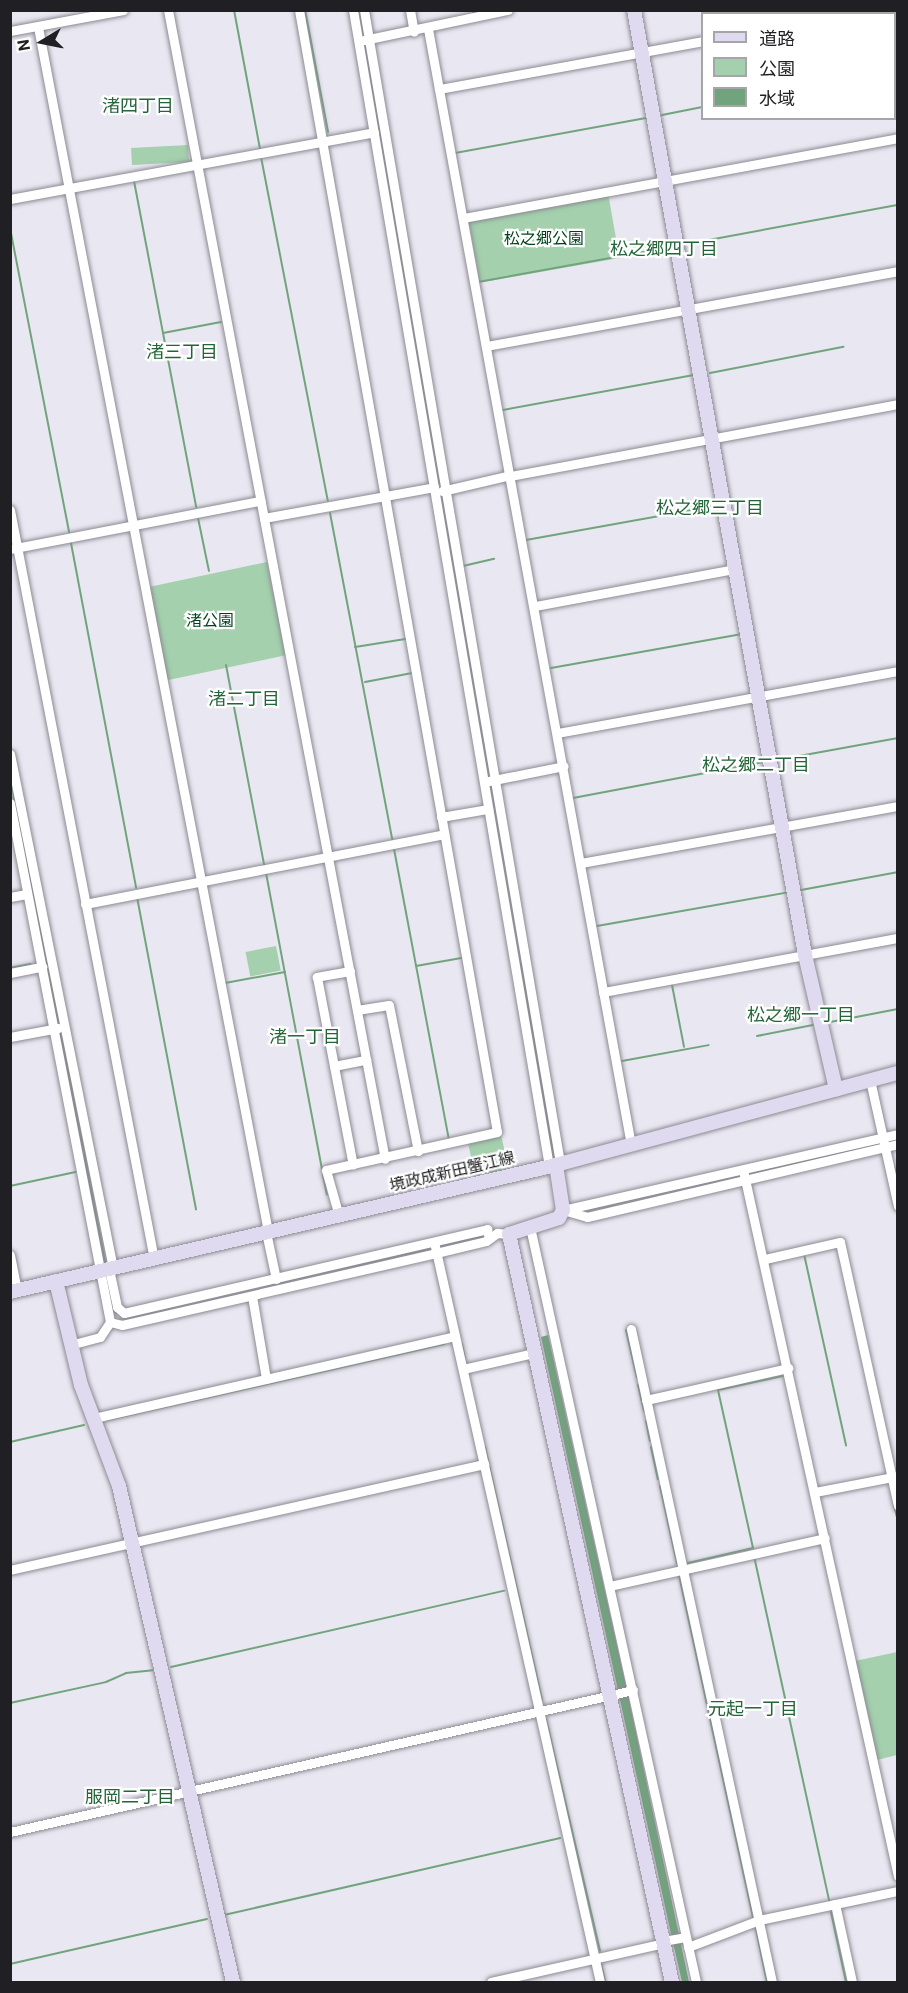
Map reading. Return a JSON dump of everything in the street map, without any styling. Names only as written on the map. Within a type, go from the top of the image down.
[{"type":"street","points":[[168,10],[195,165],[385,1159]]},
{"type":"street","points":[[299,10],[325,140],[497,1132],[385,1159],[326,1170],[339,1215]]},
{"type":"street","points":[[353,10],[363,40],[563,1210]]},
{"type":"street","points":[[364,10],[363,40],[374,132],[440,490]]},
{"type":"street","points":[[410,10],[414,32]]},
{"type":"street","points":[[363,40],[414,32],[508,10]]},
{"type":"street","points":[[634,10],[805,955],[836,1089]]},
{"type":"street","points":[[10,31],[117,11]]},
{"type":"street","points":[[38,27],[276,1279]]},
{"type":"street","points":[[428,29],[535,606],[631,1145]]},
{"type":"street","points":[[439,89],[701,41]]},
{"type":"street","points":[[10,199],[374,132]]},
{"type":"street","points":[[463,218],[897,138]]},
{"type":"street","points":[[486,346],[897,271]]},
{"type":"street","points":[[264,518],[386,496],[440,490],[897,404]]},
{"type":"street","points":[[14,548],[260,501]]},
{"type":"street","points":[[10,510],[14,548],[154,1259]]},
{"type":"street","points":[[535,606],[735,569]]},
{"type":"street","points":[[557,734],[897,671]]},
{"type":"street","points":[[10,754],[59,1028],[107,1269],[121,1312],[276,1279],[487,1229],[489,1239]]},
{"type":"street","points":[[490,781],[564,766]]},
{"type":"street","points":[[490,781],[488,809],[555,1165]]},
{"type":"street","points":[[10,803],[42,966],[59,1028],[107,1269],[110,1322],[100,1337],[70,1345]]},
{"type":"street","points":[[581,863],[897,806]]},
{"type":"street","points":[[441,817],[488,809]]},
{"type":"street","points":[[85,904],[444,834]]},
{"type":"street","points":[[10,897],[27,894]]},
{"type":"street","points":[[603,993],[897,938]]},
{"type":"street","points":[[10,973],[42,966]]},
{"type":"street","points":[[350,971],[317,977],[353,1165]]},
{"type":"street","points":[[357,1010],[389,1005],[418,1151]]},
{"type":"street","points":[[10,1037],[59,1028]]},
{"type":"street","points":[[334,1066],[366,1059]]},
{"type":"street","name":"境政成新田蟹江線","points":[[14,1291],[555,1165],[897,1073]]},
{"type":"street","points":[[870,1080],[897,1206]]},
{"type":"street","points":[[563,1210],[587,1217],[746,1180],[885,1142],[897,1134]]},
{"type":"street","points":[[110,1322],[122,1325],[436,1254],[489,1239],[497,1233],[508,1234],[554,1220],[563,1210],[743,1170],[885,1142],[897,1144]]},
{"type":"street","points":[[743,1170],[765,1259],[895,1854],[897,1876]]},
{"type":"street","points":[[530,1227],[610,1587],[684,1937],[696,1983]]},
{"type":"street","points":[[508,1234],[611,1694],[665,1941],[672,1983]]},
{"type":"street","points":[[434,1242],[600,1983]]},
{"type":"street","points":[[765,1259],[840,1242],[894,1476],[897,1506]]},
{"type":"street","points":[[10,1255],[14,1291]]},
{"type":"street","points":[[56,1281],[70,1345],[93,1418],[119,1486],[191,1792],[218,1927],[233,1983]]},
{"type":"street","points":[[252,1296],[266,1379]]},
{"type":"street","points":[[631,1329],[772,1983]]},
{"type":"street","points":[[93,1418],[455,1336]]},
{"type":"street","points":[[463,1370],[534,1353]]},
{"type":"street","points":[[646,1400],[788,1368]]},
{"type":"street","points":[[10,1570],[484,1464]]},
{"type":"street","points":[[815,1492],[894,1476]]},
{"type":"street","points":[[610,1587],[682,1568],[825,1538]]},
{"type":"street","points":[[10,1833],[631,1690]]},
{"type":"street","points":[[688,1947],[759,1920],[897,1891]]},
{"type":"street","points":[[835,1904],[852,1983]]},
{"type":"street","points":[[491,1983],[684,1937]]},
{"type":"green space","points":[[188,145],[189,162],[132,165],[131,148]]},
{"type":"green space","name":"松之郷公園","points":[[608,193],[619,258],[480,283],[468,218]]},
{"type":"green space","name":"渚公園","points":[[267,562],[287,655],[167,680],[148,587]]},
{"type":"green space","points":[[276,946],[281,971],[250,976],[246,952]]},
{"type":"green space","points":[[501,1135],[509,1170],[476,1178],[468,1143]]},
{"type":"green space","points":[[897,1652],[897,1755],[877,1760],[855,1661]]},
{"type":"water","points":[[10,762],[106,1262],[104,1262],[11,787]]},
{"type":"water","points":[[548,1335],[689,1982],[682,1982],[671,1934],[541,1337]]},
{"type":"waterway","points":[[234,10],[260,149]]},
{"type":"waterway","points":[[305,10],[328,132]]},
{"type":"waterway","points":[[473,13],[483,10]]},
{"type":"waterway","points":[[662,115],[701,107]]},
{"type":"waterway","points":[[455,153],[646,118]]},
{"type":"waterway","points":[[261,157],[328,501]]},
{"type":"waterway","points":[[134,181],[196,507]]},
{"type":"waterway","points":[[687,244],[898,205]]},
{"type":"waterway","points":[[10,228],[69,532]]},
{"type":"waterway","points":[[478,282],[670,247]]},
{"type":"waterway","points":[[163,333],[221,322]]},
{"type":"waterway","points":[[710,373],[843,347]]},
{"type":"waterway","points":[[503,410],[694,375]]},
{"type":"waterway","points":[[526,540],[715,506]]},
{"type":"waterway","points":[[330,513],[392,839]]},
{"type":"waterway","points":[[198,518],[209,571]]},
{"type":"waterway","points":[[71,543],[136,888]]},
{"type":"waterway","points":[[463,566],[494,559]]},
{"type":"waterway","points":[[551,668],[742,634]]},
{"type":"waterway","points":[[355,647],[405,639]]},
{"type":"waterway","points":[[226,665],[264,865]]},
{"type":"waterway","points":[[365,682],[412,673]]},
{"type":"waterway","points":[[777,760],[898,738]]},
{"type":"waterway","points":[[573,798],[764,762]]},
{"type":"waterway","points":[[394,849],[449,1140]]},
{"type":"waterway","points":[[801,890],[898,872]]},
{"type":"waterway","points":[[266,873],[322,1169]]},
{"type":"waterway","points":[[597,926],[789,892]]},
{"type":"waterway","points":[[137,897],[196,1209]]},
{"type":"waterway","points":[[416,966],[461,958]]},
{"type":"waterway","points":[[521,963],[553,1150]]},
{"type":"waterway","points":[[10,968],[31,964]]},
{"type":"waterway","points":[[225,983],[285,972]]},
{"type":"waterway","points":[[672,985],[684,1047]]},
{"type":"waterway","points":[[825,1023],[898,1009]]},
{"type":"waterway","points":[[757,1036],[813,1025]]},
{"type":"waterway","points":[[622,1061],[709,1045]]},
{"type":"waterway","points":[[749,1173],[831,1154]]},
{"type":"waterway","points":[[894,1166],[898,1182]]},
{"type":"waterway","points":[[10,1186],[76,1172]]},
{"type":"waterway","points":[[323,1175],[327,1195]]},
{"type":"waterway","points":[[590,1209],[738,1175]]},
{"type":"waterway","points":[[439,1246],[483,1236]]},
{"type":"waterway","points":[[280,1282],[429,1249]]},
{"type":"waterway","points":[[804,1254],[846,1445]]},
{"type":"waterway","points":[[106,1278],[111,1302]]},
{"type":"waterway","points":[[112,1310],[124,1317]]},
{"type":"waterway","points":[[626,1330],[637,1378]]},
{"type":"waterway","points":[[107,1420],[445,1344]]},
{"type":"waterway","points":[[462,1344],[465,1360]]},
{"type":"waterway","points":[[688,1563],[753,1548],[718,1390],[783,1376]]},
{"type":"waterway","points":[[638,1385],[644,1411]]},
{"type":"waterway","points":[[646,1421],[650,1441]]},
{"type":"waterway","points":[[10,1442],[84,1425]]},
{"type":"waterway","points":[[485,1447],[542,1700]]},
{"type":"waterway","points":[[651,1447],[658,1479]]},
{"type":"waterway","points":[[660,1486],[677,1563]]},
{"type":"waterway","points":[[894,1506],[898,1521]]},
{"type":"waterway","points":[[754,1556],[829,1901]]},
{"type":"waterway","points":[[679,1575],[753,1918]]},
{"type":"waterway","points":[[171,1667],[504,1591]]},
{"type":"waterway","points":[[10,1703],[106,1682],[126,1673],[153,1670]]},
{"type":"waterway","points":[[546,1719],[600,1951]]},
{"type":"waterway","points":[[224,1915],[560,1838]]},
{"type":"waterway","points":[[831,1912],[846,1982]]},
{"type":"waterway","points":[[10,1964],[207,1919]]},
{"type":"waterway","points":[[756,1929],[767,1982]]},
{"type":"waterway","points":[[601,1964],[605,1982]]},
{"type":"district","name":"渚四丁目","points":[[138,106]]},
{"type":"district","name":"松之郷四丁目","points":[[664,249]]},
{"type":"district","name":"渚三丁目","points":[[182,352]]},
{"type":"district","name":"松之郷三丁目","points":[[710,508]]},
{"type":"district","name":"渚二丁目","points":[[244,699]]},
{"type":"district","name":"松之郷二丁目","points":[[756,765]]},
{"type":"district","name":"松之郷一丁目","points":[[801,1015]]},
{"type":"district","name":"渚一丁目","points":[[305,1037]]},
{"type":"district","name":"元起一丁目","points":[[753,1709]]},
{"type":"district","name":"服岡二丁目","points":[[130,1797]]}]
